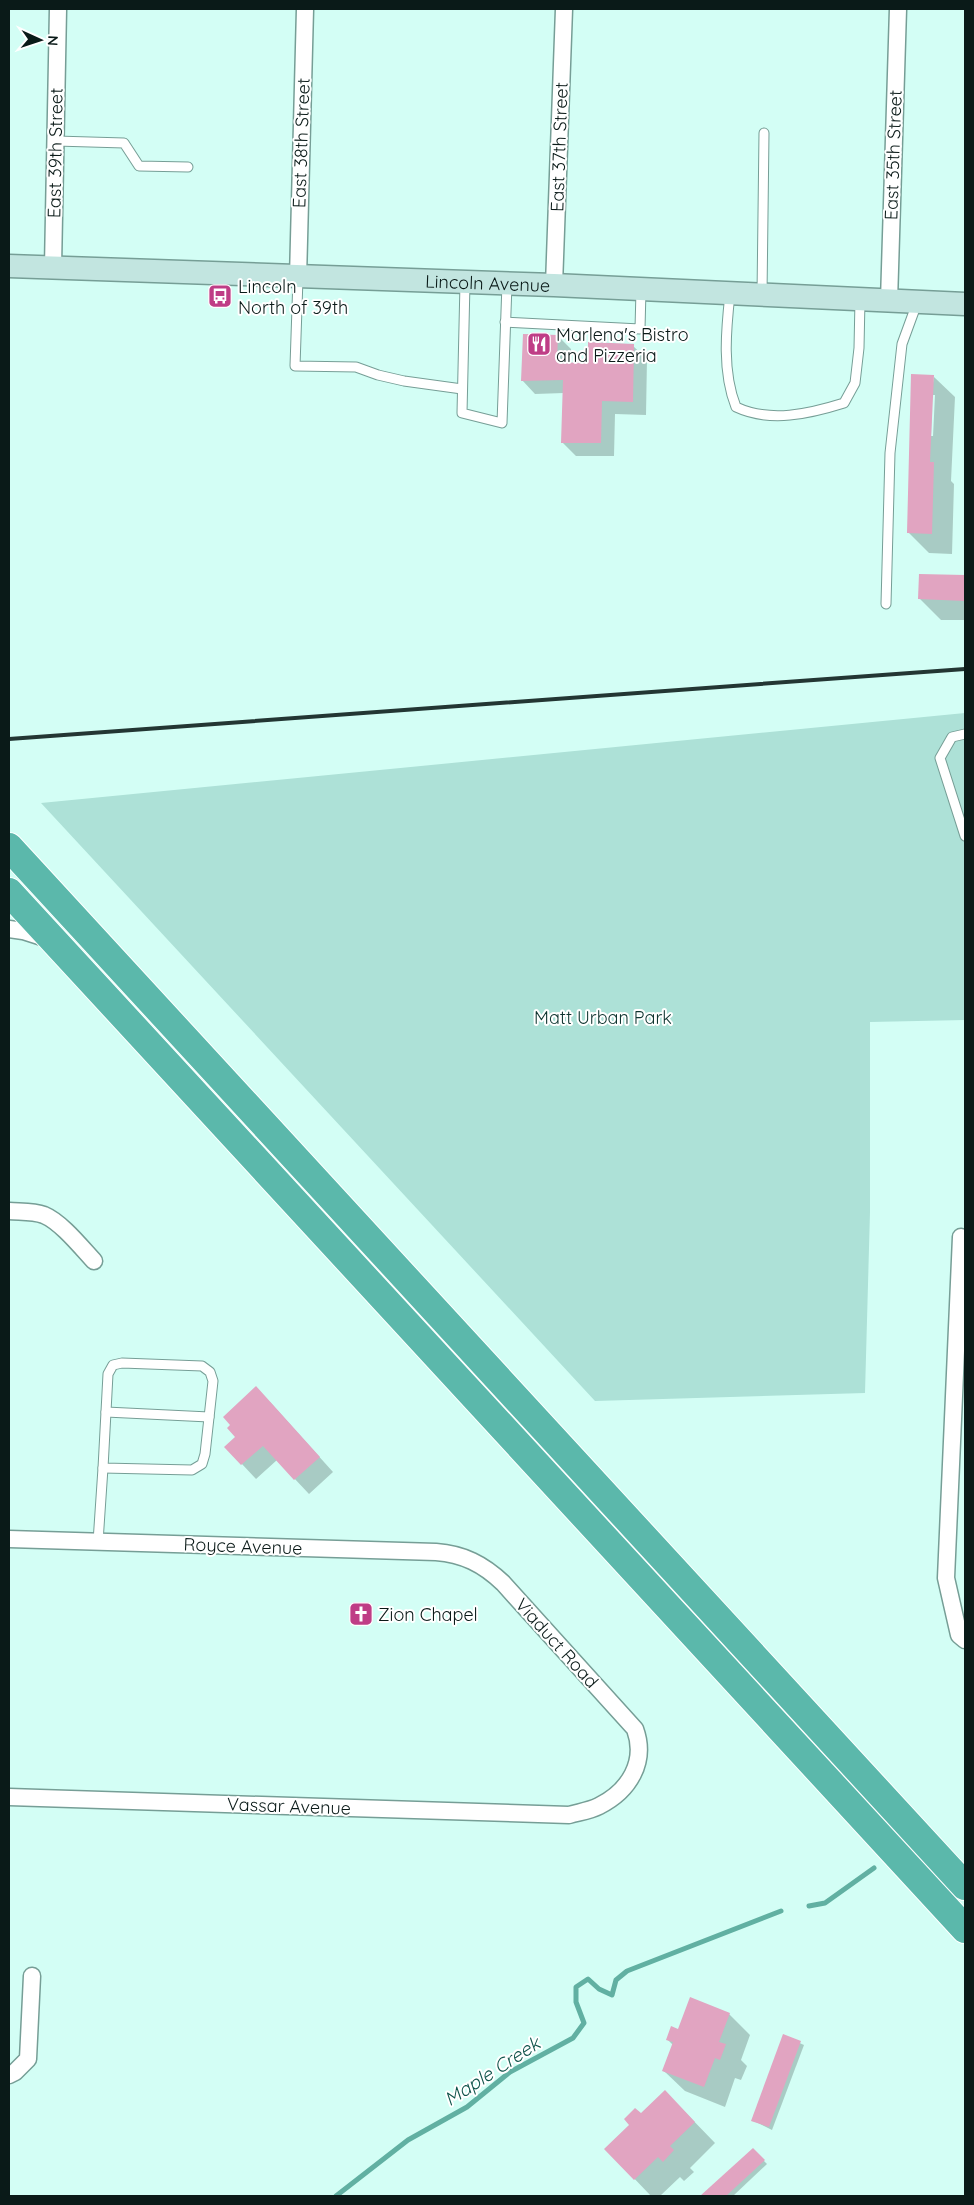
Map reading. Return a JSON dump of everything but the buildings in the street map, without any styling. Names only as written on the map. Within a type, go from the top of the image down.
[{"type":"highway","points":[[9,847],[965,1886]]},
{"type":"highway","points":[[9,892],[965,1929]]},
{"type":"main road","name":"Lincoln Avenue","points":[[9,266],[298,278],[507,284],[965,304]]},
{"type":"street","name":"East 39th Street","points":[[53,267],[58,9]]},
{"type":"street","name":"East 38th Street","points":[[298,278],[305,9]]},
{"type":"street","name":"East 37th Street","points":[[554,286],[564,9]]},
{"type":"street","name":"East 35th Street","points":[[889,301],[898,9]]},
{"type":"street","points":[[9,929],[23,931],[55,942]]},
{"type":"street","points":[[9,1211],[30,1212],[54,1220],[94,1261]]},
{"type":"street","points":[[961,1237],[961,1321],[946,1578],[959,1635],[965,1640]]},
{"type":"street","name":"Royce Avenue","points":[[9,1539],[436,1552],[454,1554],[476,1562]]},
{"type":"street","name":"Viaduct Road","points":[[476,1562],[503,1583],[635,1729]]},
{"type":"street","name":"Vassar Avenue","points":[[9,1797],[569,1814],[600,1806],[621,1791],[628,1782],[639,1759],[640,1746],[635,1729]]},
{"type":"street","points":[[9,2075],[23,2066],[28,2059],[32,1976]]},
{"type":"lane","points":[[762,295],[764,133]]},
{"type":"lane","points":[[56,141],[124,143],[139,166],[188,167]]},
{"type":"lane","points":[[298,278],[295,366],[356,368],[404,381],[462,389]]},
{"type":"lane","points":[[465,283],[462,413],[502,423],[507,284]]},
{"type":"lane","points":[[505,322],[640,329],[641,290]]},
{"type":"lane","points":[[730,294],[726,330],[731,396],[736,406],[748,412],[788,416],[823,409],[844,402],[856,383],[860,300]]},
{"type":"lane","points":[[886,604],[890,453],[902,344],[917,303]]},
{"type":"lane","points":[[965,734],[952,737],[940,758],[965,836]]},
{"type":"lane","points":[[98,1542],[102,1468],[108,1374],[113,1365],[122,1363],[202,1366],[210,1372],[213,1381],[202,1464],[192,1470],[102,1468]]},
{"type":"lane","points":[[106,1412],[209,1418]]},
{"type":"green space","name":"Matt Urban Park","points":[[965,713],[965,1020],[870,1022],[870,1212],[865,1393],[595,1401],[41,803]]},
{"type":"waterway","name":"Maple Creek","points":[[809,1906],[825,1903],[874,1868]]},
{"type":"waterway","name":"Maple Creek","points":[[336,2196],[408,2140],[467,2107],[510,2072],[573,2038],[584,2023],[576,2002],[576,1987],[588,1979],[599,1989],[612,1995],[616,1980],[627,1971],[781,1911]]},
{"type":"railway","points":[[9,739],[965,669]]},
{"type":"place","name":"Lincoln North of 39th","points":[[220,296]]},
{"type":"place","name":"Marlena's Bistro and Pizzeria","points":[[539,344]]},
{"type":"place","name":"Zion Chapel","points":[[361,1614]]}]
